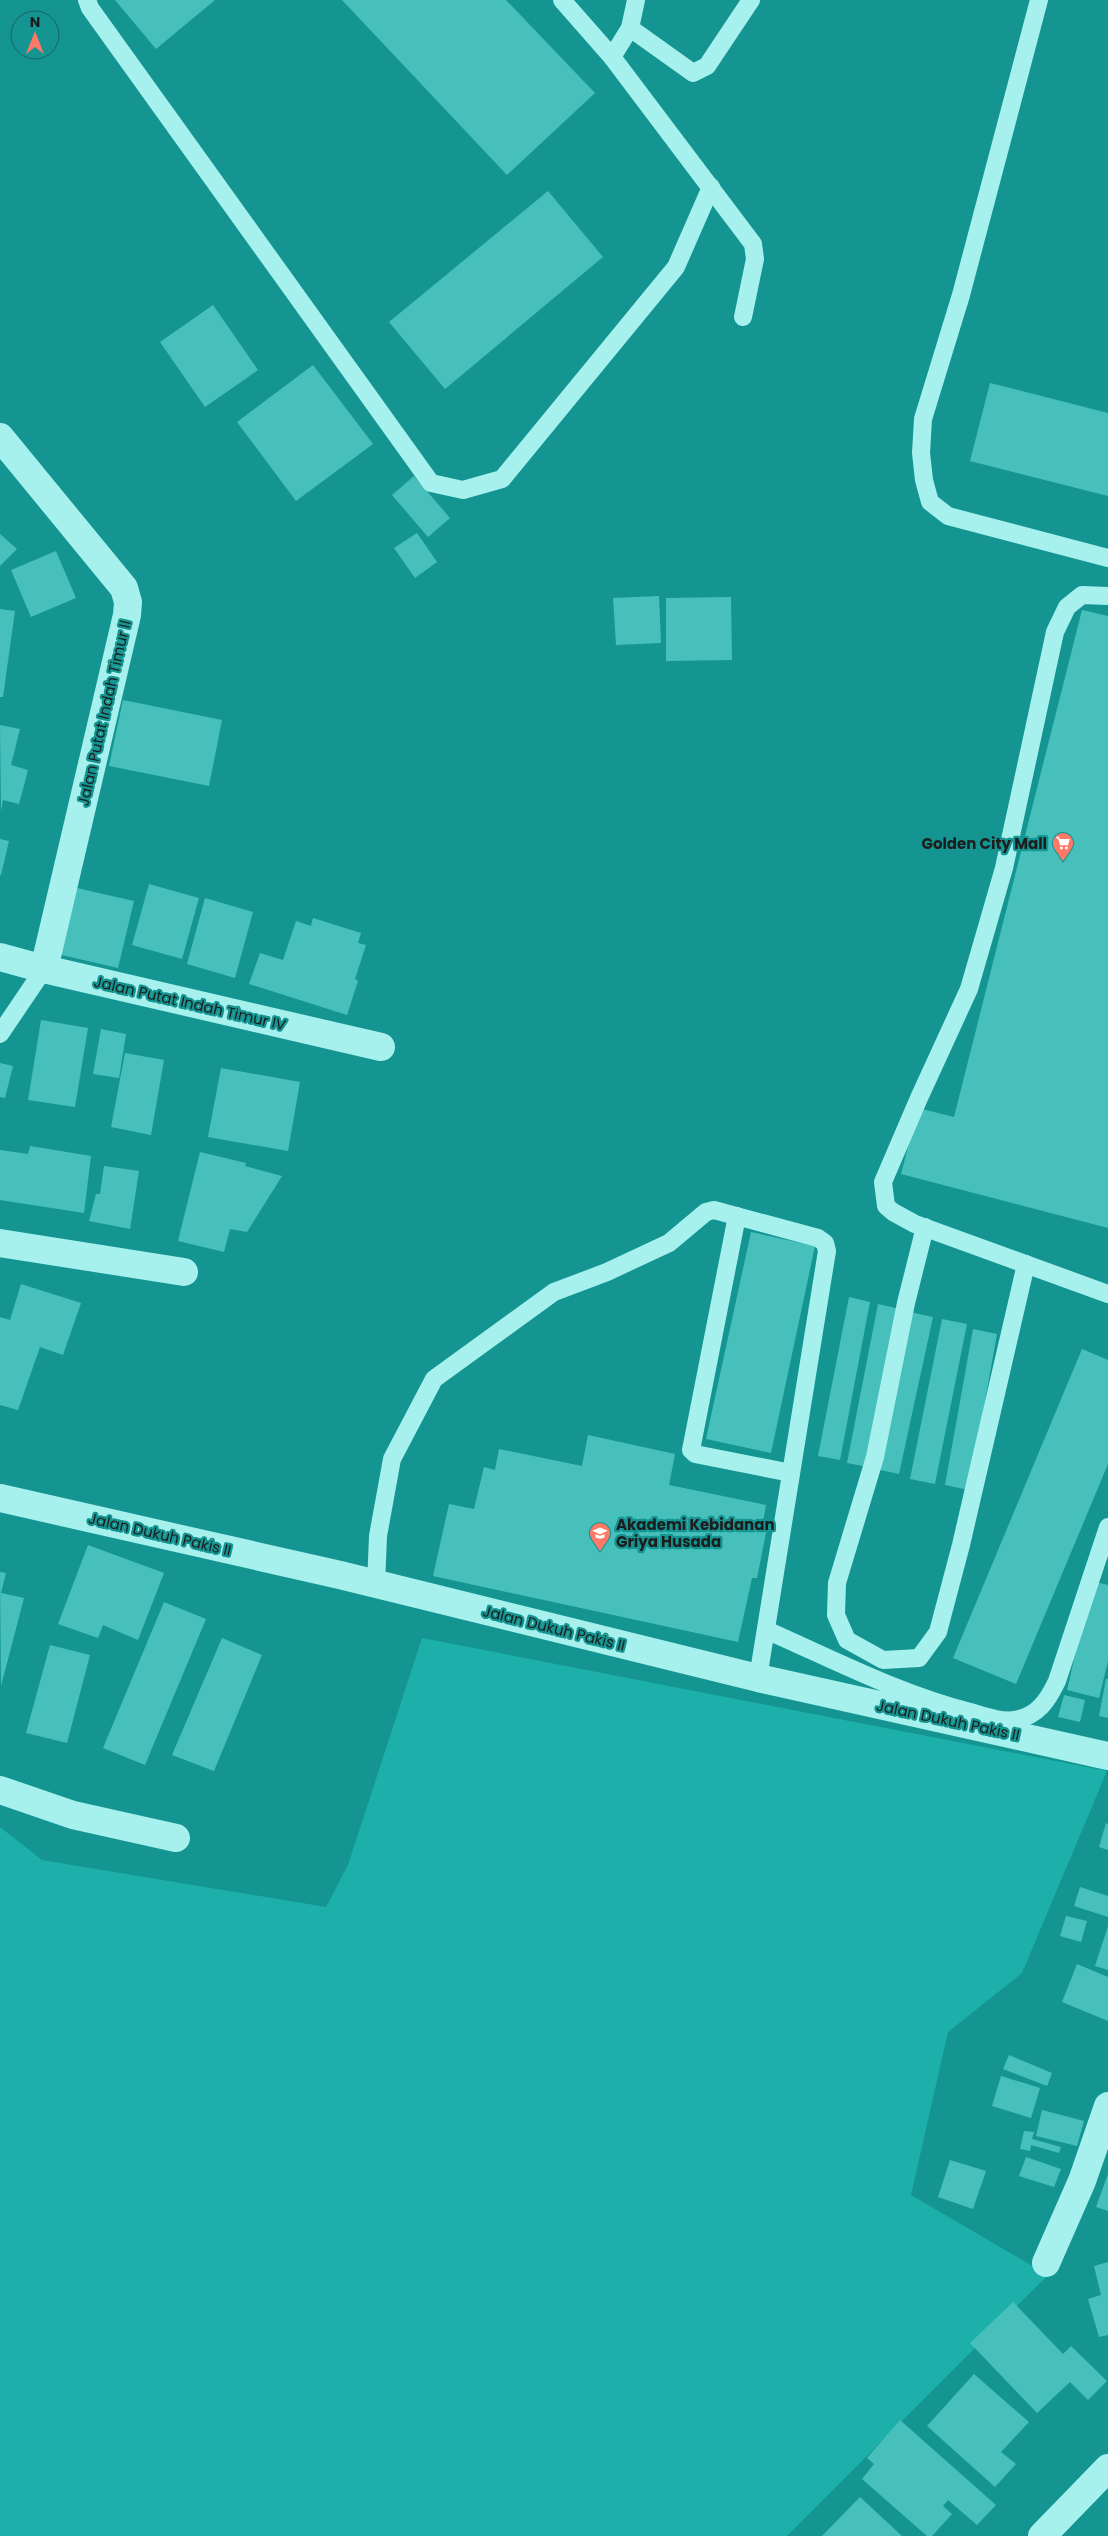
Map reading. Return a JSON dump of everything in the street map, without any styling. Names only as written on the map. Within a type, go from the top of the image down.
[{"type":"street","name":"Jalan Putat Indah Timur II","points":[[0,437],[124,588],[128,602],[127,615],[44,970]]},
{"type":"street","name":"Jalan Putat Indah Timur IV","points":[[0,957],[44,970],[381,1047]]},
{"type":"street","points":[[0,1243],[184,1272]]},
{"type":"street","name":"Jalan Dukuh Pakis II","points":[[0,1498],[376,1585],[758,1678],[1108,1756]]},
{"type":"street","points":[[0,1790],[73,1815],[176,1838]]},
{"type":"street","points":[[1046,2263],[1082,2181],[1108,2106]]},
{"type":"street","points":[[1042,2536],[1108,2468]]},
{"type":"lane","points":[[87,0],[96,16],[431,483],[463,490],[502,479],[676,267],[711,187]]},
{"type":"lane","points":[[562,0],[612,57],[753,244],[755,259],[743,317]]},
{"type":"lane","points":[[612,57],[630,28],[636,0]]},
{"type":"lane","points":[[1039,0],[961,296],[923,418],[921,453],[924,480],[930,502],[948,516],[1108,558]]},
{"type":"lane","points":[[630,28],[693,73],[707,66],[745,2]]},
{"type":"lane","points":[[1108,596],[1082,595],[1067,607],[1055,632],[1004,868],[970,990],[919,1098],[883,1182],[886,1206],[893,1212],[925,1227],[1108,1294]]},
{"type":"lane","points":[[0,1034],[44,970]]},
{"type":"lane","points":[[376,1585],[378,1536],[392,1459],[434,1379],[554,1292],[606,1272],[669,1243],[709,1210],[737,1216],[818,1238],[825,1243],[827,1250],[758,1678]]},
{"type":"lane","points":[[737,1216],[691,1450],[695,1454],[791,1473]]},
{"type":"lane","points":[[925,1227],[906,1303],[875,1457],[837,1584],[836,1615],[847,1640],[883,1660],[919,1658],[938,1632],[961,1545],[1026,1264]]},
{"type":"lane","points":[[766,1630],[936,1703],[995,1719],[1015,1720],[1036,1712],[1046,1703],[1057,1681],[1108,1527]]},
{"type":"green space","points":[[422,1638],[1107,1771],[1022,1973],[948,2032],[911,2195],[1048,2275],[787,2536],[0,2536],[0,1827],[42,1860],[326,1907],[348,1865]]},
{"type":"building","points":[[115,0],[215,0],[156,49]]},
{"type":"building","points":[[342,0],[506,0],[595,93],[507,175]]},
{"type":"building","points":[[548,191],[603,257],[445,389],[389,322]]},
{"type":"building","points":[[213,305],[258,370],[205,407],[160,342]]},
{"type":"building","points":[[313,365],[373,444],[296,501],[237,422]]},
{"type":"building","points":[[990,383],[1108,413],[1108,496],[970,461]]},
{"type":"building","points":[[414,476],[450,518],[428,537],[392,495]]},
{"type":"building","points":[[417,533],[437,562],[415,578],[394,548]]},
{"type":"building","points":[[0,534],[17,549],[0,566]]},
{"type":"building","points":[[56,551],[76,598],[31,617],[11,570]]},
{"type":"building","points":[[659,596],[661,643],[616,645],[613,598]]},
{"type":"building","points":[[731,597],[732,660],[666,661],[666,598]]},
{"type":"building","points":[[0,609],[15,611],[3,697],[0,697]]},
{"type":"building","name":"Golden City Mall","points":[[1082,610],[1108,616],[1108,1228],[901,1174],[918,1108],[954,1117]]},
{"type":"building","points":[[123,700],[222,720],[209,786],[109,766]]},
{"type":"building","points":[[0,725],[20,729],[11,765],[28,770],[19,804],[3,800],[1,811]]},
{"type":"building","points":[[0,839],[9,841],[1,875],[0,875]]},
{"type":"building","points":[[149,884],[199,898],[182,959],[132,945]]},
{"type":"building","points":[[68,886],[134,901],[118,968],[53,953]]},
{"type":"building","points":[[205,898],[253,912],[235,978],[187,964]]},
{"type":"building","points":[[313,918],[361,933],[358,943],[366,945],[355,979],[358,981],[347,1015],[249,984],[260,953],[283,960],[296,921],[311,926]]},
{"type":"building","points":[[41,1020],[88,1028],[75,1107],[28,1100]]},
{"type":"building","points":[[101,1029],[126,1034],[119,1078],[93,1074]]},
{"type":"building","points":[[125,1053],[164,1060],[151,1135],[111,1127]]},
{"type":"building","points":[[0,1063],[13,1066],[5,1098],[0,1097]]},
{"type":"building","points":[[221,1068],[300,1082],[288,1151],[208,1137]]},
{"type":"building","points":[[30,1146],[91,1156],[84,1213],[0,1200],[0,1150],[28,1154]]},
{"type":"building","points":[[200,1152],[246,1163],[245,1166],[282,1176],[247,1232],[230,1229],[224,1252],[178,1241]]},
{"type":"building","points":[[104,1166],[139,1171],[130,1229],[89,1221],[96,1194],[100,1194]]},
{"type":"building","points":[[751,1232],[815,1246],[771,1453],[706,1439]]},
{"type":"building","points":[[21,1284],[81,1303],[63,1355],[40,1347],[18,1410],[0,1405],[0,1317],[10,1320]]},
{"type":"building","points":[[849,1297],[870,1302],[840,1460],[818,1456]]},
{"type":"building","points":[[878,1304],[900,1309],[868,1467],[847,1463]]},
{"type":"building","points":[[910,1312],[933,1317],[899,1474],[876,1469]]},
{"type":"building","points":[[942,1319],[967,1324],[935,1484],[910,1479]]},
{"type":"building","points":[[973,1329],[997,1334],[969,1490],[945,1485]]},
{"type":"building","points":[[1082,1349],[1108,1360],[1108,1464],[1016,1684],[953,1658]]},
{"type":"building","name":"Akademi Kebidanan Griya Husada","points":[[588,1435],[675,1454],[669,1485],[766,1505],[762,1527],[767,1528],[757,1578],[752,1578],[738,1642],[433,1576],[449,1504],[474,1509],[484,1467],[495,1470],[499,1449],[582,1466]]},
{"type":"building","points":[[88,1545],[164,1573],[138,1640],[103,1625],[98,1638],[58,1624]]},
{"type":"building","points":[[0,1572],[6,1573],[1,1593],[24,1598],[1,1686]]},
{"type":"building","points":[[1092,1581],[1108,1585],[1108,1661],[1099,1698],[1067,1690]]},
{"type":"building","points":[[164,1602],[206,1619],[145,1765],[103,1748]]},
{"type":"building","points":[[222,1638],[262,1655],[214,1771],[172,1755]]},
{"type":"building","points":[[50,1645],[90,1655],[67,1743],[26,1733]]},
{"type":"building","points":[[1106,1679],[1108,1679],[1108,1718],[1099,1716]]},
{"type":"building","points":[[1064,1695],[1085,1700],[1080,1722],[1058,1717]]},
{"type":"building","points":[[1106,1823],[1108,1824],[1108,1850],[1099,1847]]},
{"type":"building","points":[[1080,1887],[1108,1896],[1108,1917],[1074,1906]]},
{"type":"building","points":[[1066,1916],[1087,1921],[1081,1942],[1060,1936]]},
{"type":"building","points":[[1108,1926],[1108,1970],[1095,1966]]},
{"type":"building","points":[[1077,1964],[1108,1977],[1108,2021],[1062,2002]]},
{"type":"building","points":[[1009,2055],[1052,2073],[1047,2086],[1003,2069]]},
{"type":"building","points":[[1001,2076],[1040,2088],[1031,2118],[992,2106]]},
{"type":"building","points":[[1042,2110],[1084,2121],[1077,2146],[1036,2136]]},
{"type":"building","points":[[1024,2131],[1034,2132],[1032,2139],[1061,2147],[1059,2153],[1031,2145],[1030,2151],[1020,2149]]},
{"type":"building","points":[[1026,2157],[1061,2169],[1054,2187],[1019,2176]]},
{"type":"building","points":[[950,2160],[986,2171],[973,2209],[938,2197]]},
{"type":"building","points":[[1108,2174],[1108,2211],[1096,2207]]},
{"type":"building","points":[[1108,2262],[1108,2335],[1099,2337],[1088,2299],[1101,2295],[1094,2266]]},
{"type":"building","points":[[1013,2302],[1063,2354],[1071,2346],[1107,2381],[1088,2400],[1070,2382],[1037,2413],[970,2343]]},
{"type":"building","points":[[974,2374],[1029,2422],[1001,2452],[1016,2464],[995,2487],[927,2426]]},
{"type":"building","points":[[900,2420],[996,2505],[977,2525],[948,2500],[943,2506],[952,2514],[932,2536],[927,2536],[862,2479],[874,2464],[867,2458]]},
{"type":"building","points":[[860,2497],[902,2536],[822,2536]]},
{"type":"place","name":"Golden City Mall","points":[[1063,862]]},
{"type":"place","name":"Akademi Kebidanan Griya Husada","points":[[600,1552]]}]
